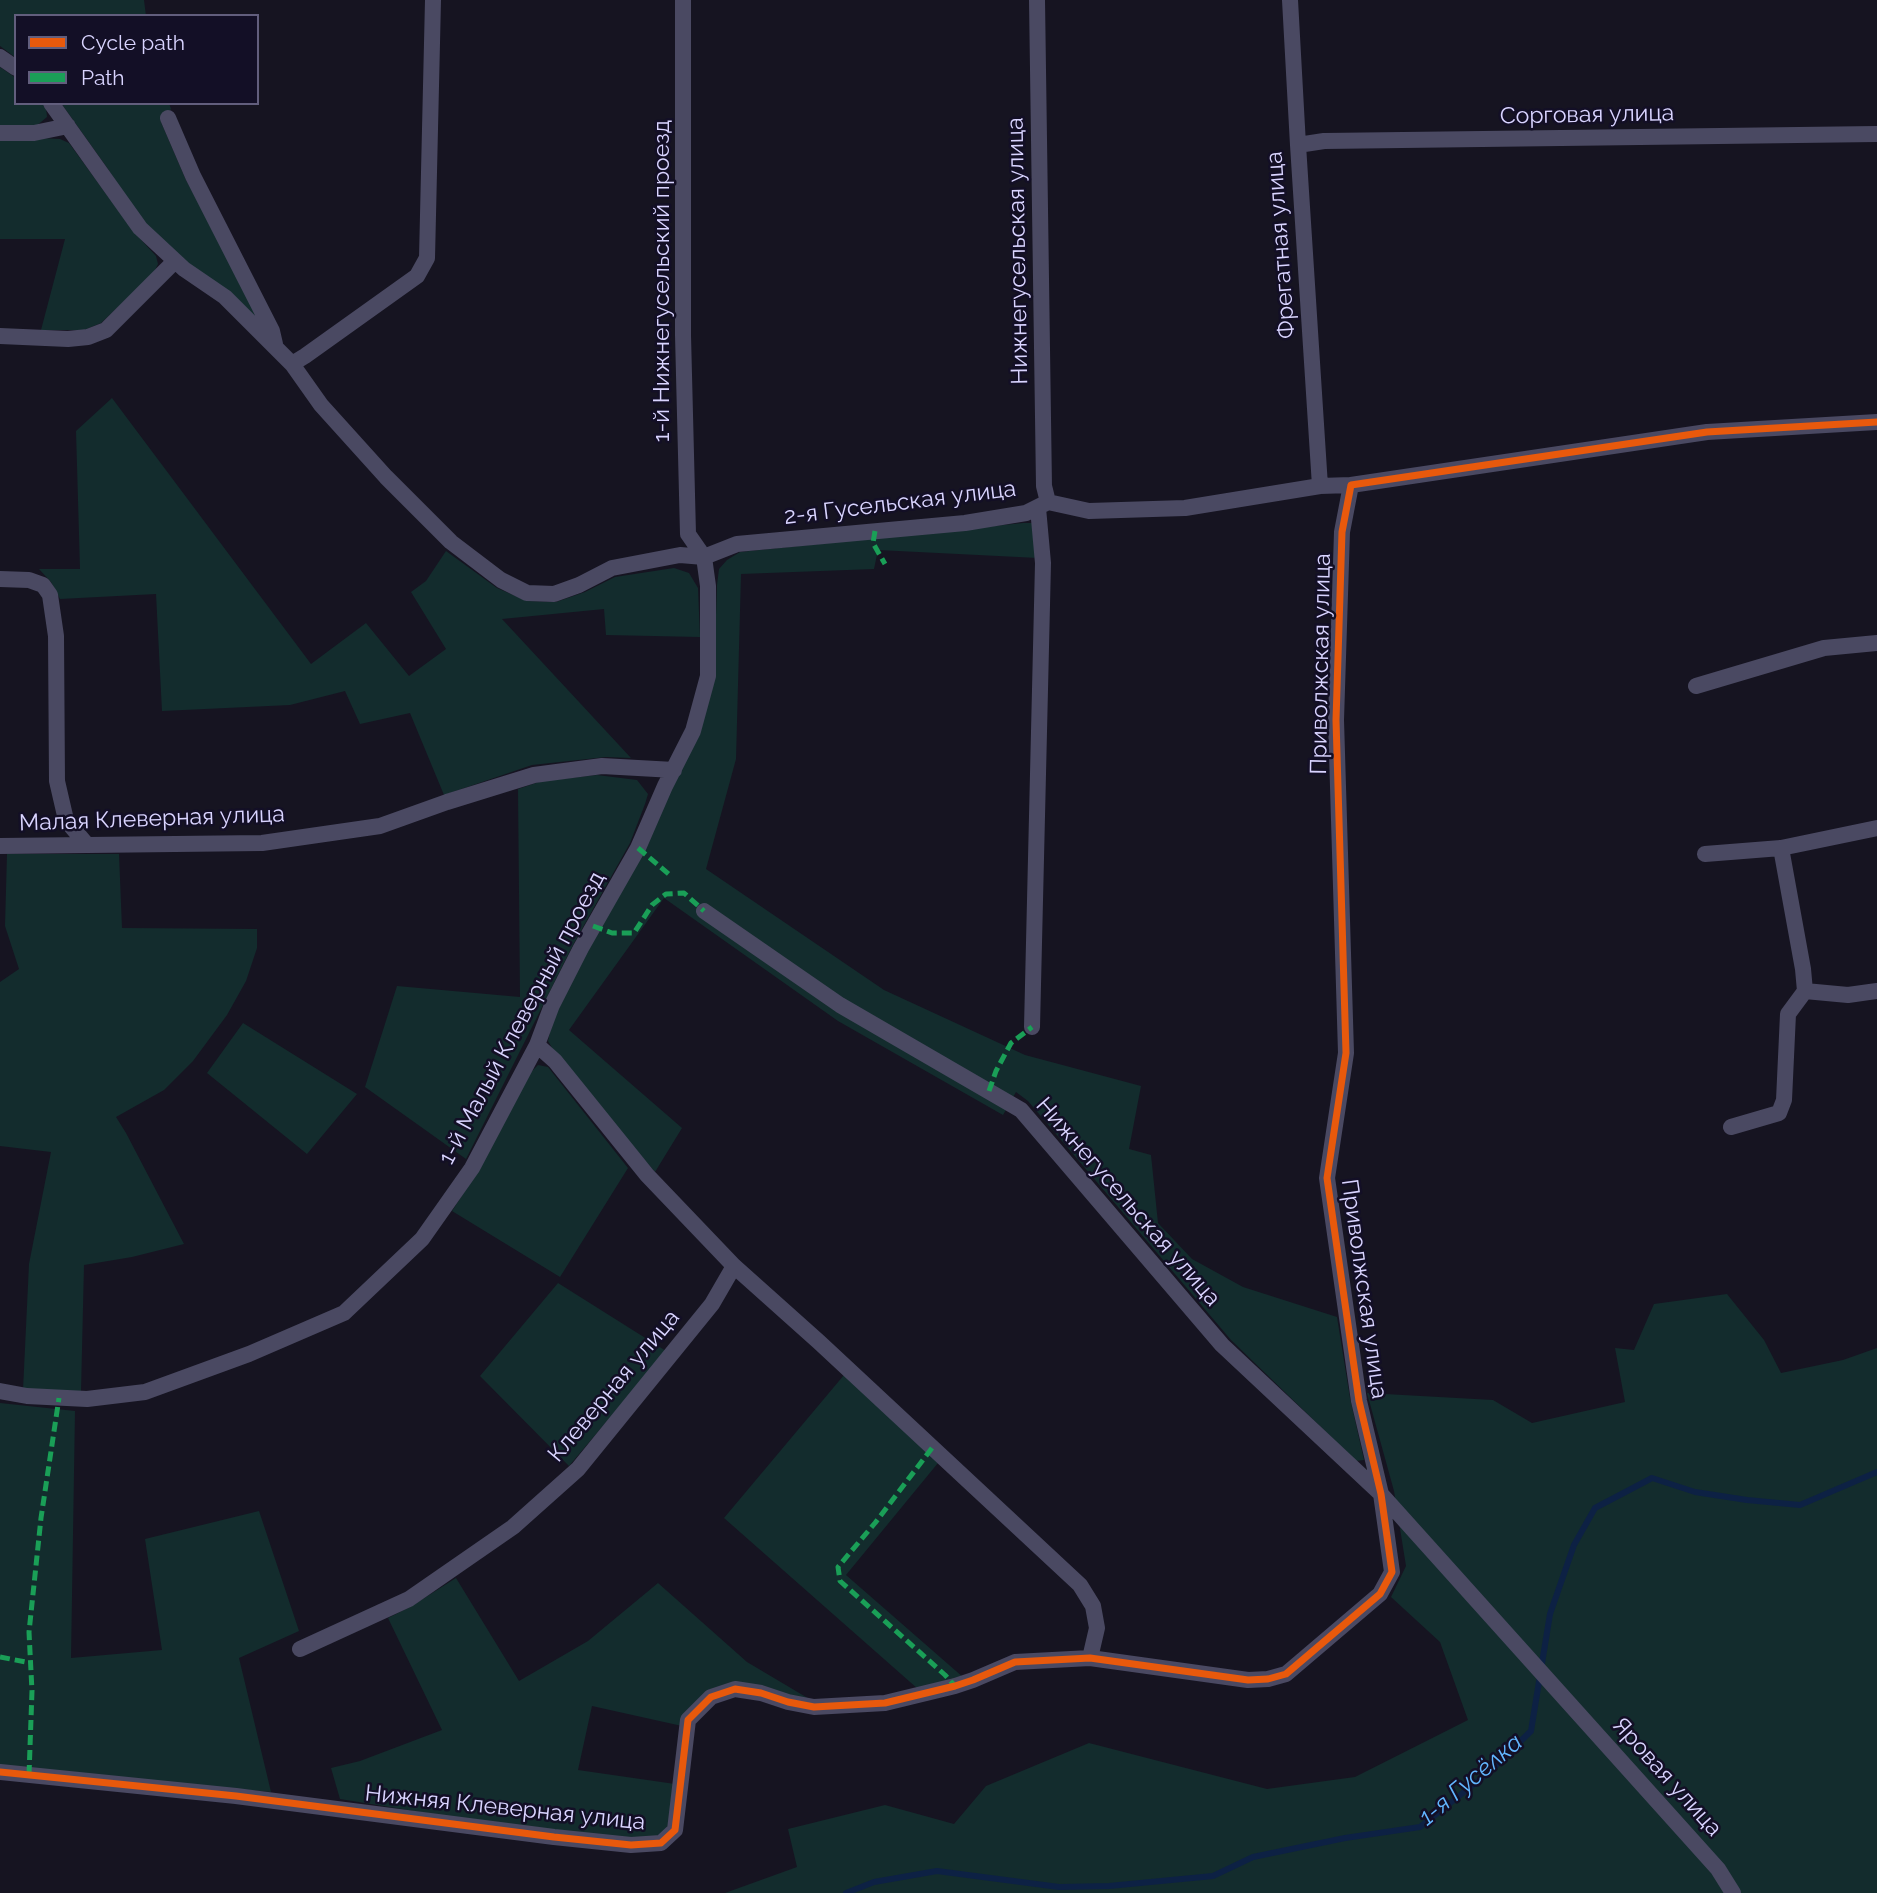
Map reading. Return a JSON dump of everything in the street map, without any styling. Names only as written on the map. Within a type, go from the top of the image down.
[{"type":"street","points":[[292,364],[417,275],[427,258],[433,0]]},
{"type":"street","name":"1-й Нижнегусельский проезд","points":[[683,0],[683,335],[688,534],[704,557]]},
{"type":"street","name":"Нижнегусельская улица","points":[[1032,1027],[1044,486],[1037,0]]},
{"type":"street","name":"Фрегатная улица","points":[[1290,0],[1320,486]]},
{"type":"street","points":[[52,105],[140,228],[184,269],[225,297],[292,364],[321,405],[386,477],[451,542],[501,580],[527,593],[554,594],[612,568],[680,555],[704,557]]},
{"type":"street","points":[[168,118],[193,176],[272,331],[277,349]]},
{"type":"street","points":[[0,133],[34,133],[68,126]]},
{"type":"street","name":"Сорговая улица","points":[[1298,145],[1324,141],[1877,134]]},
{"type":"street","points":[[0,336],[68,339],[88,337],[106,330],[175,261]]},
{"type":"street","points":[[1351,485],[1707,432],[1877,422]]},
{"type":"street","name":"2-я Гусельская улица","points":[[704,557],[737,544],[965,523],[1026,513],[1043,505],[1089,511],[1185,508],[1320,486],[1351,485]]},
{"type":"street","name":"Приволжская улица","points":[[1351,485],[1342,532],[1336,720],[1346,1053],[1327,1178],[1359,1401],[1381,1494]]},
{"type":"street","name":"1-й Малый Клеверный проезд","points":[[0,1391],[27,1396],[87,1399],[145,1392],[249,1354],[344,1313],[422,1238],[472,1168],[537,1045],[552,1005],[581,948],[638,848],[693,731],[708,676],[708,586],[704,557]]},
{"type":"street","points":[[0,579],[29,580],[43,585],[50,595],[55,636],[57,780],[66,820],[86,845]]},
{"type":"street","points":[[1696,686],[1824,648],[1877,643]]},
{"type":"street","name":"Малая Клеверная улица","points":[[0,846],[262,843],[380,826],[534,775],[602,766],[674,770]]},
{"type":"street","points":[[1705,854],[1781,848],[1877,828]]},
{"type":"street","points":[[1731,1127],[1779,1113],[1784,1100],[1788,1013],[1805,991],[1781,848]]},
{"type":"street","name":"Нижнегусельская улица","points":[[704,911],[840,1005],[1021,1110],[1222,1345],[1381,1494],[1562,1696]]},
{"type":"street","points":[[1805,991],[1848,995],[1877,991]]},
{"type":"street","points":[[537,1045],[555,1061],[647,1175],[734,1266],[1080,1585],[1093,1606],[1097,1628],[1090,1658]]},
{"type":"street","name":"Клеверная улица","points":[[300,1648],[409,1599],[513,1527],[578,1469],[712,1304],[734,1266]]},
{"type":"street","name":"Нижняя Клеверная улица","points":[[0,1772],[236,1796],[554,1837],[631,1845],[661,1843],[675,1830],[688,1720],[711,1697],[735,1689],[814,1706],[885,1703],[955,1686],[1015,1662],[1090,1658],[1248,1680],[1268,1679],[1286,1674],[1380,1594],[1392,1572],[1381,1494]]},
{"type":"street","name":"Яровая улица","points":[[1562,1696],[1718,1869],[1733,1893]]},
{"type":"green space","points":[[0,0],[144,0],[146,14],[14,14],[14,56],[0,46]]},
{"type":"green space","points":[[0,67],[14,77],[14,105],[44,105],[47,117],[35,127],[0,127]]},
{"type":"green space","points":[[62,105],[170,105],[171,109],[161,122],[186,180],[236,270],[258,319],[185,263],[143,224]]},
{"type":"green space","points":[[60,139],[69,143],[134,232],[156,256],[158,264],[153,274],[101,323],[84,330],[41,330],[65,239],[0,239],[0,140]]},
{"type":"green space","points":[[112,398],[311,664],[366,623],[409,676],[446,649],[411,592],[426,581],[446,551],[497,588],[527,601],[556,602],[585,592],[615,577],[674,568],[689,573],[698,588],[700,637],[606,635],[604,609],[502,619],[631,758],[606,757],[532,765],[444,795],[410,713],[360,724],[345,691],[290,705],[162,711],[156,594],[60,599],[51,582],[39,569],[80,569],[76,431]]},
{"type":"green space","points":[[1033,523],[1038,558],[878,550],[874,569],[741,574],[736,759],[706,869],[884,990],[1025,1055],[1141,1086],[1129,1149],[1151,1155],[1158,1223],[1192,1259],[1243,1287],[1337,1317],[1350,1398],[1364,1460],[1356,1461],[1231,1340],[1028,1101],[1016,1092],[1003,1115],[838,1021],[664,898],[569,1030],[682,1128],[655,1172],[558,1058],[548,1041],[555,1008],[700,734],[714,674],[719,569],[727,560],[740,552]]},
{"type":"green space","points":[[597,775],[637,780],[648,794],[645,804],[630,843],[573,945],[466,1159],[365,1087],[397,986],[520,997],[518,789],[542,781]]},
{"type":"green space","points":[[7,854],[119,854],[122,928],[257,929],[257,948],[246,981],[227,1015],[193,1061],[164,1090],[116,1117],[184,1244],[84,1265],[81,1392],[23,1390],[29,1264],[51,1152],[0,1146],[0,982],[19,969],[5,926]]},
{"type":"green space","points":[[243,1023],[357,1094],[307,1154],[207,1073]]},
{"type":"green space","points":[[538,1065],[548,1067],[628,1168],[560,1277],[452,1211],[477,1172],[531,1072]]},
{"type":"green space","points":[[558,1283],[666,1351],[569,1466],[480,1376]]},
{"type":"green space","points":[[1727,1294],[1764,1340],[1781,1373],[1843,1360],[1877,1348],[1877,1893],[725,1893],[797,1867],[788,1829],[885,1805],[954,1824],[986,1786],[1089,1743],[1267,1789],[1355,1777],[1468,1720],[1440,1642],[1391,1597],[1406,1566],[1394,1491],[1367,1393],[1493,1400],[1532,1423],[1625,1402],[1615,1348],[1634,1350],[1654,1304]]},
{"type":"green space","points":[[844,1375],[938,1463],[846,1575],[964,1678],[918,1689],[724,1518]]},
{"type":"green space","points":[[0,1403],[75,1411],[71,1658],[162,1650],[145,1539],[259,1511],[299,1631],[239,1658],[271,1792],[0,1765]]},
{"type":"green space","points":[[456,1578],[519,1681],[588,1641],[658,1583],[747,1662],[811,1700],[710,1689],[685,1712],[682,1726],[592,1706],[578,1770],[675,1784],[672,1817],[666,1830],[657,1836],[631,1839],[476,1821],[340,1799],[331,1768],[360,1761],[442,1730],[388,1618]]},
{"type":"waterway","name":"1-я Гусёлка","points":[[846,1893],[874,1882],[937,1871],[1059,1887],[1109,1886],[1213,1876],[1253,1857],[1345,1838],[1420,1827],[1489,1772],[1531,1731],[1550,1614],[1574,1545],[1595,1508],[1652,1478],[1695,1492],[1800,1505],[1877,1472]]},
{"type":"marked path","points":[[875,531],[873,543],[885,564]]},
{"type":"marked path","points":[[638,848],[671,876]]},
{"type":"marked path","points":[[593,926],[612,933],[634,933],[652,905],[666,894],[684,893],[704,911]]},
{"type":"marked path","points":[[989,1091],[1011,1043],[1032,1027]]},
{"type":"marked path","points":[[29,1775],[32,1691],[29,1632],[41,1518],[59,1398]]},
{"type":"marked path","points":[[932,1448],[838,1567],[840,1581],[955,1686]]},
{"type":"marked path","points":[[0,1657],[31,1663]]},
{"type":"cycle path","points":[[0,1772],[236,1796],[554,1837],[631,1845],[661,1843],[675,1830],[688,1720],[711,1697],[735,1689],[814,1707],[885,1703],[955,1686],[1015,1662],[1090,1658],[1248,1680],[1268,1679],[1286,1674],[1380,1594],[1392,1572],[1381,1494],[1359,1401],[1327,1178],[1346,1053],[1336,720],[1342,532],[1351,485],[1707,432],[1877,422]]}]
